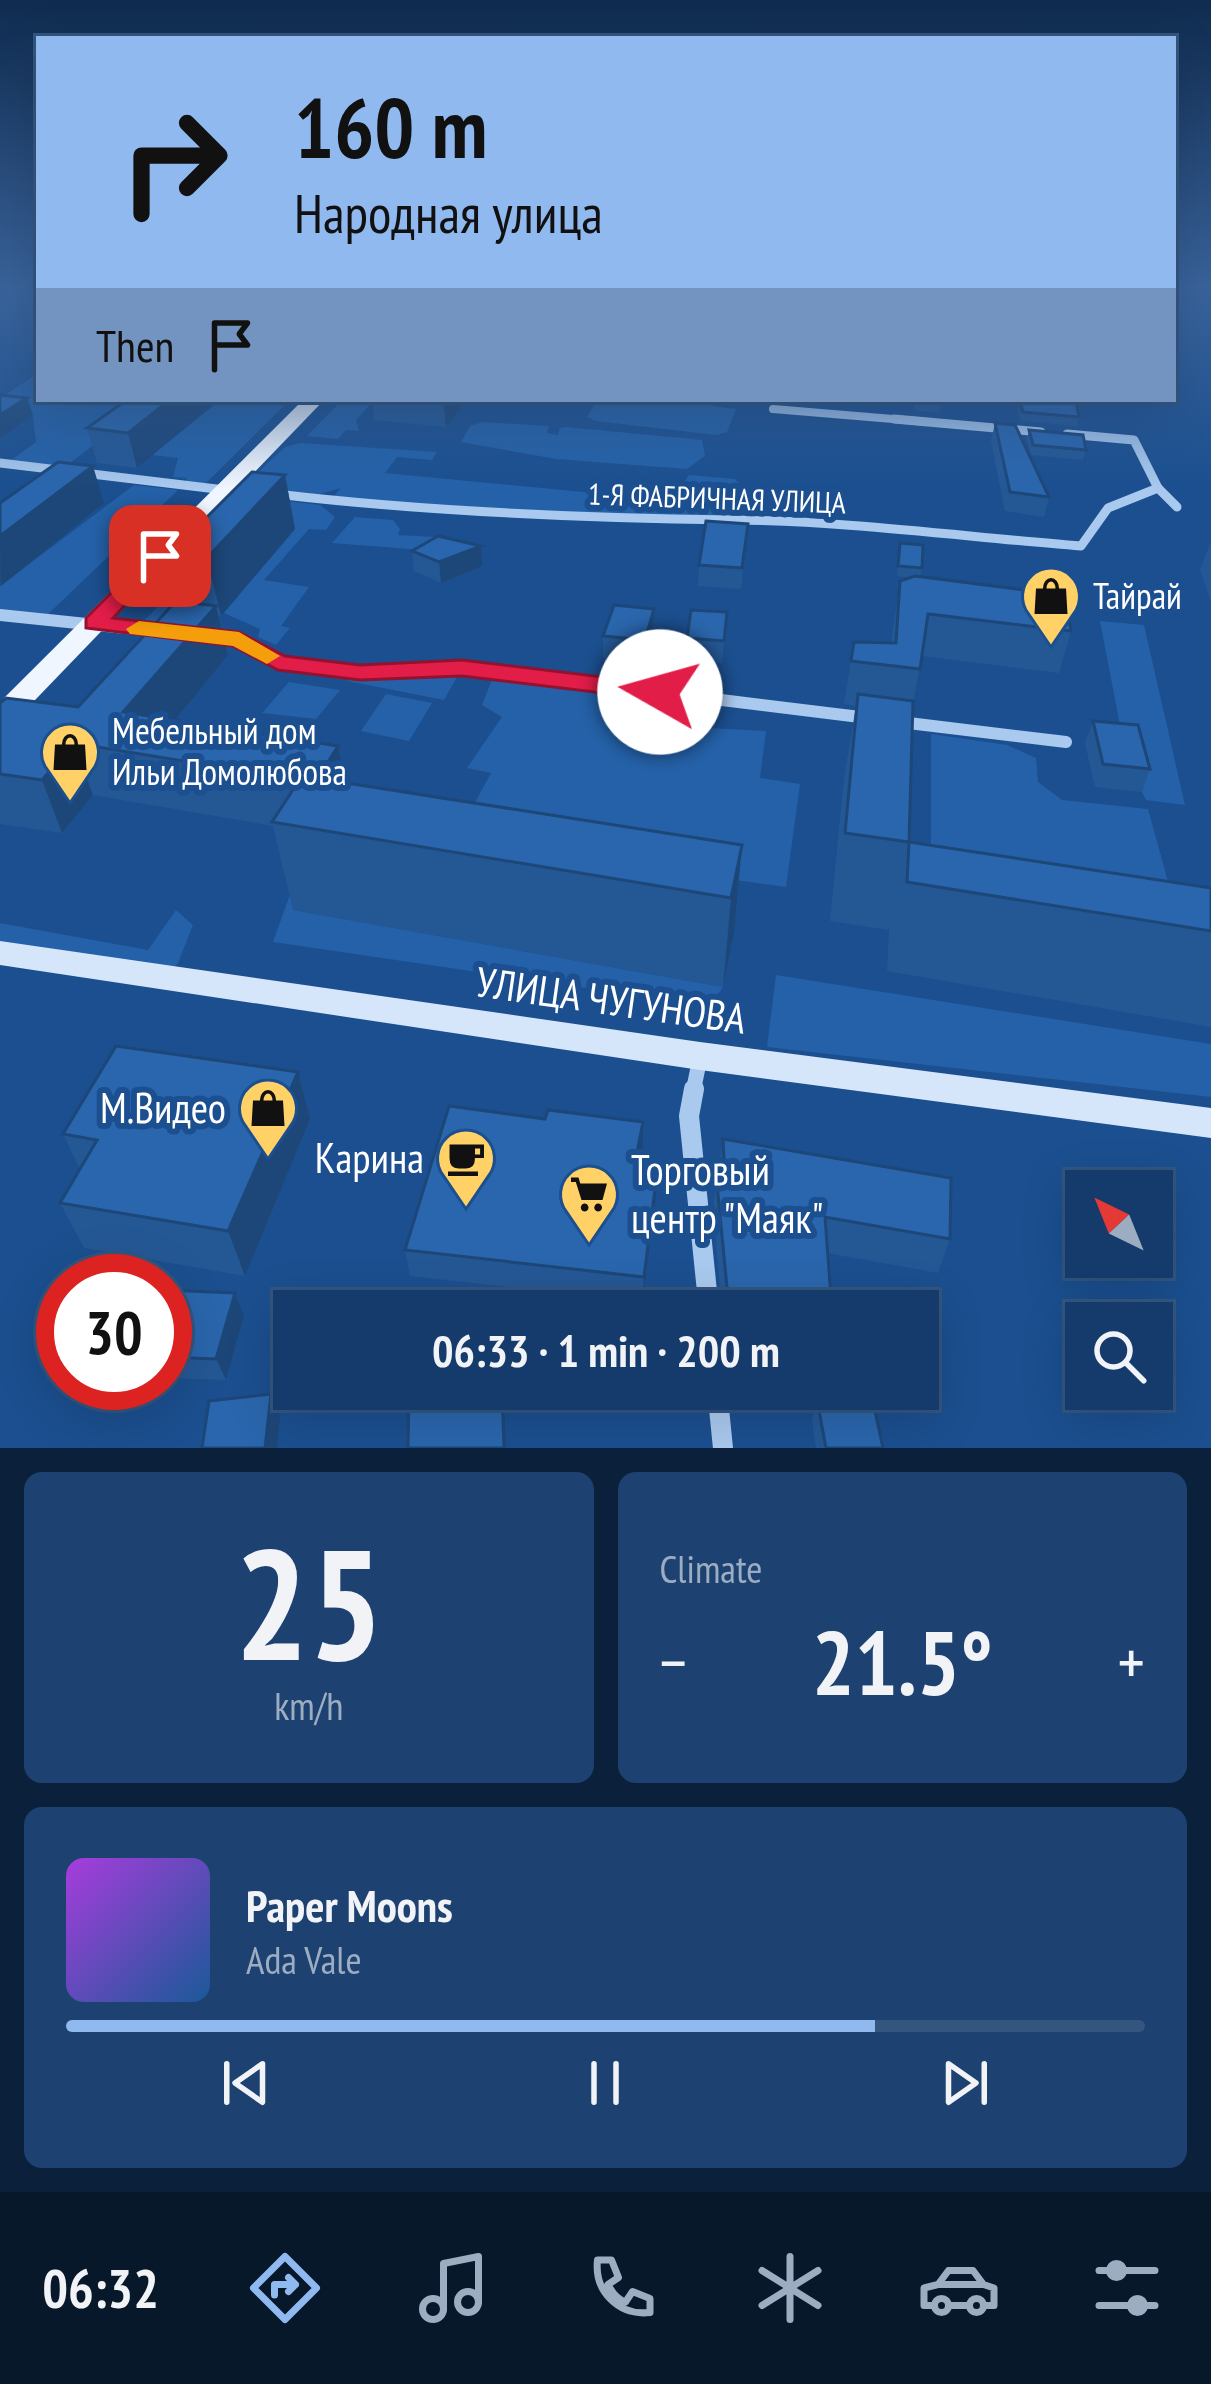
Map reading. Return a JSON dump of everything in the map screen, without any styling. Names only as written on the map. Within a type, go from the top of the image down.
[{"type":"main road","points":[[0,718],[313,402]]},
{"type":"main road","name":"УЛИЦА ЧУГУНОВА","points":[[0,953],[700,1057],[1211,1124]]},
{"type":"street","points":[[773,409],[1134,440],[1158,488],[1177,507]]},
{"type":"street","points":[[0,463],[231,490]]},
{"type":"street","name":"1-Я ФАБРИЧНАЯ УЛИЦА","points":[[267,493],[392,508],[650,522],[736,520],[1081,546],[1108,508],[1158,488]]},
{"type":"street","points":[[0,615],[182,634]]},
{"type":"street","points":[[201,636],[239,640],[278,662],[340,670],[462,668],[1066,742]]},
{"type":"street","points":[[700,1057],[689,1116],[707,1290]]},
{"type":"street","points":[[719,1410],[723,1448]]},
{"type":"shaded area","points":[[36,375],[36,402],[122,402],[104,415],[126,420],[61,470],[6,464],[36,442],[33,416],[0,398]]},
{"type":"shaded area","points":[[218,402],[288,402],[201,488],[184,486],[187,478],[173,477],[178,458],[152,455]]},
{"type":"shaded area","points":[[340,402],[372,402],[356,420],[359,431],[346,430],[338,439],[307,436]]},
{"type":"shaded area","points":[[596,402],[683,402],[736,409],[727,432],[716,435],[587,417]]},
{"type":"shaded area","points":[[482,422],[549,426],[547,433],[558,435],[566,427],[702,440],[705,456],[687,469],[556,459],[461,442],[470,426]]},
{"type":"shaded area","points":[[300,443],[437,452],[432,460],[397,457],[385,473],[710,504],[715,487],[683,484],[689,475],[735,479],[744,490],[736,520],[331,500],[341,488],[309,497],[238,491],[285,447]]},
{"type":"shaded area","points":[[134,485],[178,490],[43,619],[0,615],[0,586]]},
{"type":"shaded area","points":[[263,498],[320,505],[335,517],[326,530],[309,529],[264,580],[309,587],[281,626],[290,628],[276,645],[258,637],[260,629],[224,613],[294,529],[182,634],[137,628]]},
{"type":"shaded area","points":[[355,517],[393,520],[400,529],[398,535],[435,537],[448,544],[436,551],[332,543]]},
{"type":"shaded area","points":[[1100,621],[1144,625],[1185,805],[1146,800],[1142,792],[1122,736]]},
{"type":"shaded area","points":[[462,668],[444,700],[347,681],[360,673]]},
{"type":"shaded area","points":[[493,677],[699,697],[692,733],[709,728],[766,731],[760,778],[800,784],[786,887],[671,871],[467,817],[491,773],[467,768],[502,717],[482,705]]},
{"type":"shaded area","points":[[289,682],[340,690],[316,719],[262,713]]},
{"type":"shaded area","points":[[386,694],[432,703],[409,741],[361,731]]},
{"type":"shaded area","points":[[931,734],[1007,745],[1036,758],[1038,782],[1062,800],[1148,809],[1174,903],[931,869]]},
{"type":"shaded area","points":[[303,858],[294,910],[723,987],[710,1006],[273,942]]},
{"type":"shaded area","points":[[176,910],[193,925],[178,963],[164,977],[0,953],[0,923],[148,950]]},
{"type":"shaded area","points":[[776,975],[1211,1044],[1211,1097],[767,1047]]},
{"type":"building","points":[[0,395],[27,398],[0,415]]},
{"type":"building","points":[[124,402],[167,402],[128,433],[87,428]]},
{"type":"building","points":[[1020,402],[1076,402],[1079,417],[1023,412]]},
{"type":"building","points":[[995,423],[1015,425],[1049,497],[1010,492]]},
{"type":"building","points":[[1029,430],[1083,435],[1086,450],[1033,445]]},
{"type":"building","points":[[58,462],[93,466],[0,536],[0,503]]},
{"type":"building","points":[[252,472],[285,475],[207,558],[170,554]]},
{"type":"building","points":[[706,521],[748,524],[742,568],[699,565]]},
{"type":"building","points":[[438,536],[481,546],[439,562],[412,551]]},
{"type":"building","points":[[900,543],[923,545],[922,568],[898,566]]},
{"type":"building","points":[[915,576],[1064,595],[1071,631],[928,614],[920,669],[851,661],[854,642],[896,643],[900,581]]},
{"type":"building","points":[[176,601],[216,606],[123,712],[338,746],[317,779],[302,776],[299,780],[74,743],[42,780],[0,774],[0,703],[6,698],[78,707]]},
{"type":"building","points":[[614,605],[654,609],[645,640],[603,636]]},
{"type":"building","points":[[691,610],[727,612],[724,641],[687,638]]},
{"type":"building","points":[[858,694],[913,701],[909,842],[845,833]]},
{"type":"building","points":[[1093,721],[1138,725],[1150,769],[1103,764]]},
{"type":"building","points":[[302,776],[742,845],[731,898],[272,822]]},
{"type":"building","points":[[909,842],[1211,888],[1211,931],[907,882]]},
{"type":"building","points":[[116,1046],[298,1072],[228,1231],[60,1203],[97,1140],[63,1134]]},
{"type":"building","points":[[449,1106],[545,1119],[548,1110],[643,1122],[637,1152],[658,1165],[644,1277],[405,1250]]},
{"type":"building","points":[[723,1139],[951,1178],[950,1239],[825,1217],[830,1290],[727,1290],[716,1174],[724,1160]]},
{"type":"building","points":[[192,1291],[235,1293],[216,1359],[192,1358]]},
{"type":"building","points":[[271,1394],[265,1448],[202,1448],[209,1401]]},
{"type":"building","points":[[409,1410],[503,1410],[504,1448],[408,1448]]},
{"type":"building","points":[[819,1410],[875,1410],[883,1448],[826,1448]]},
{"type":"slow traffic","points":[[139,629],[239,640],[267,656]]},
{"type":"place","name":"Тайрай","points":[[1051,647]]},
{"type":"place","name":"Мебельный дом Ильи Домолюбова","points":[[70,803]]},
{"type":"place","name":"М.Видео","points":[[268,1159]]},
{"type":"place","name":"Карина","points":[[466,1209]]},
{"type":"place","name":"Торговый центр \"Маяк\"","points":[[589,1245]]},
{"type":"route","points":[[160,556],[94,623],[239,640],[278,662],[360,673],[462,668],[660,692]]}]
